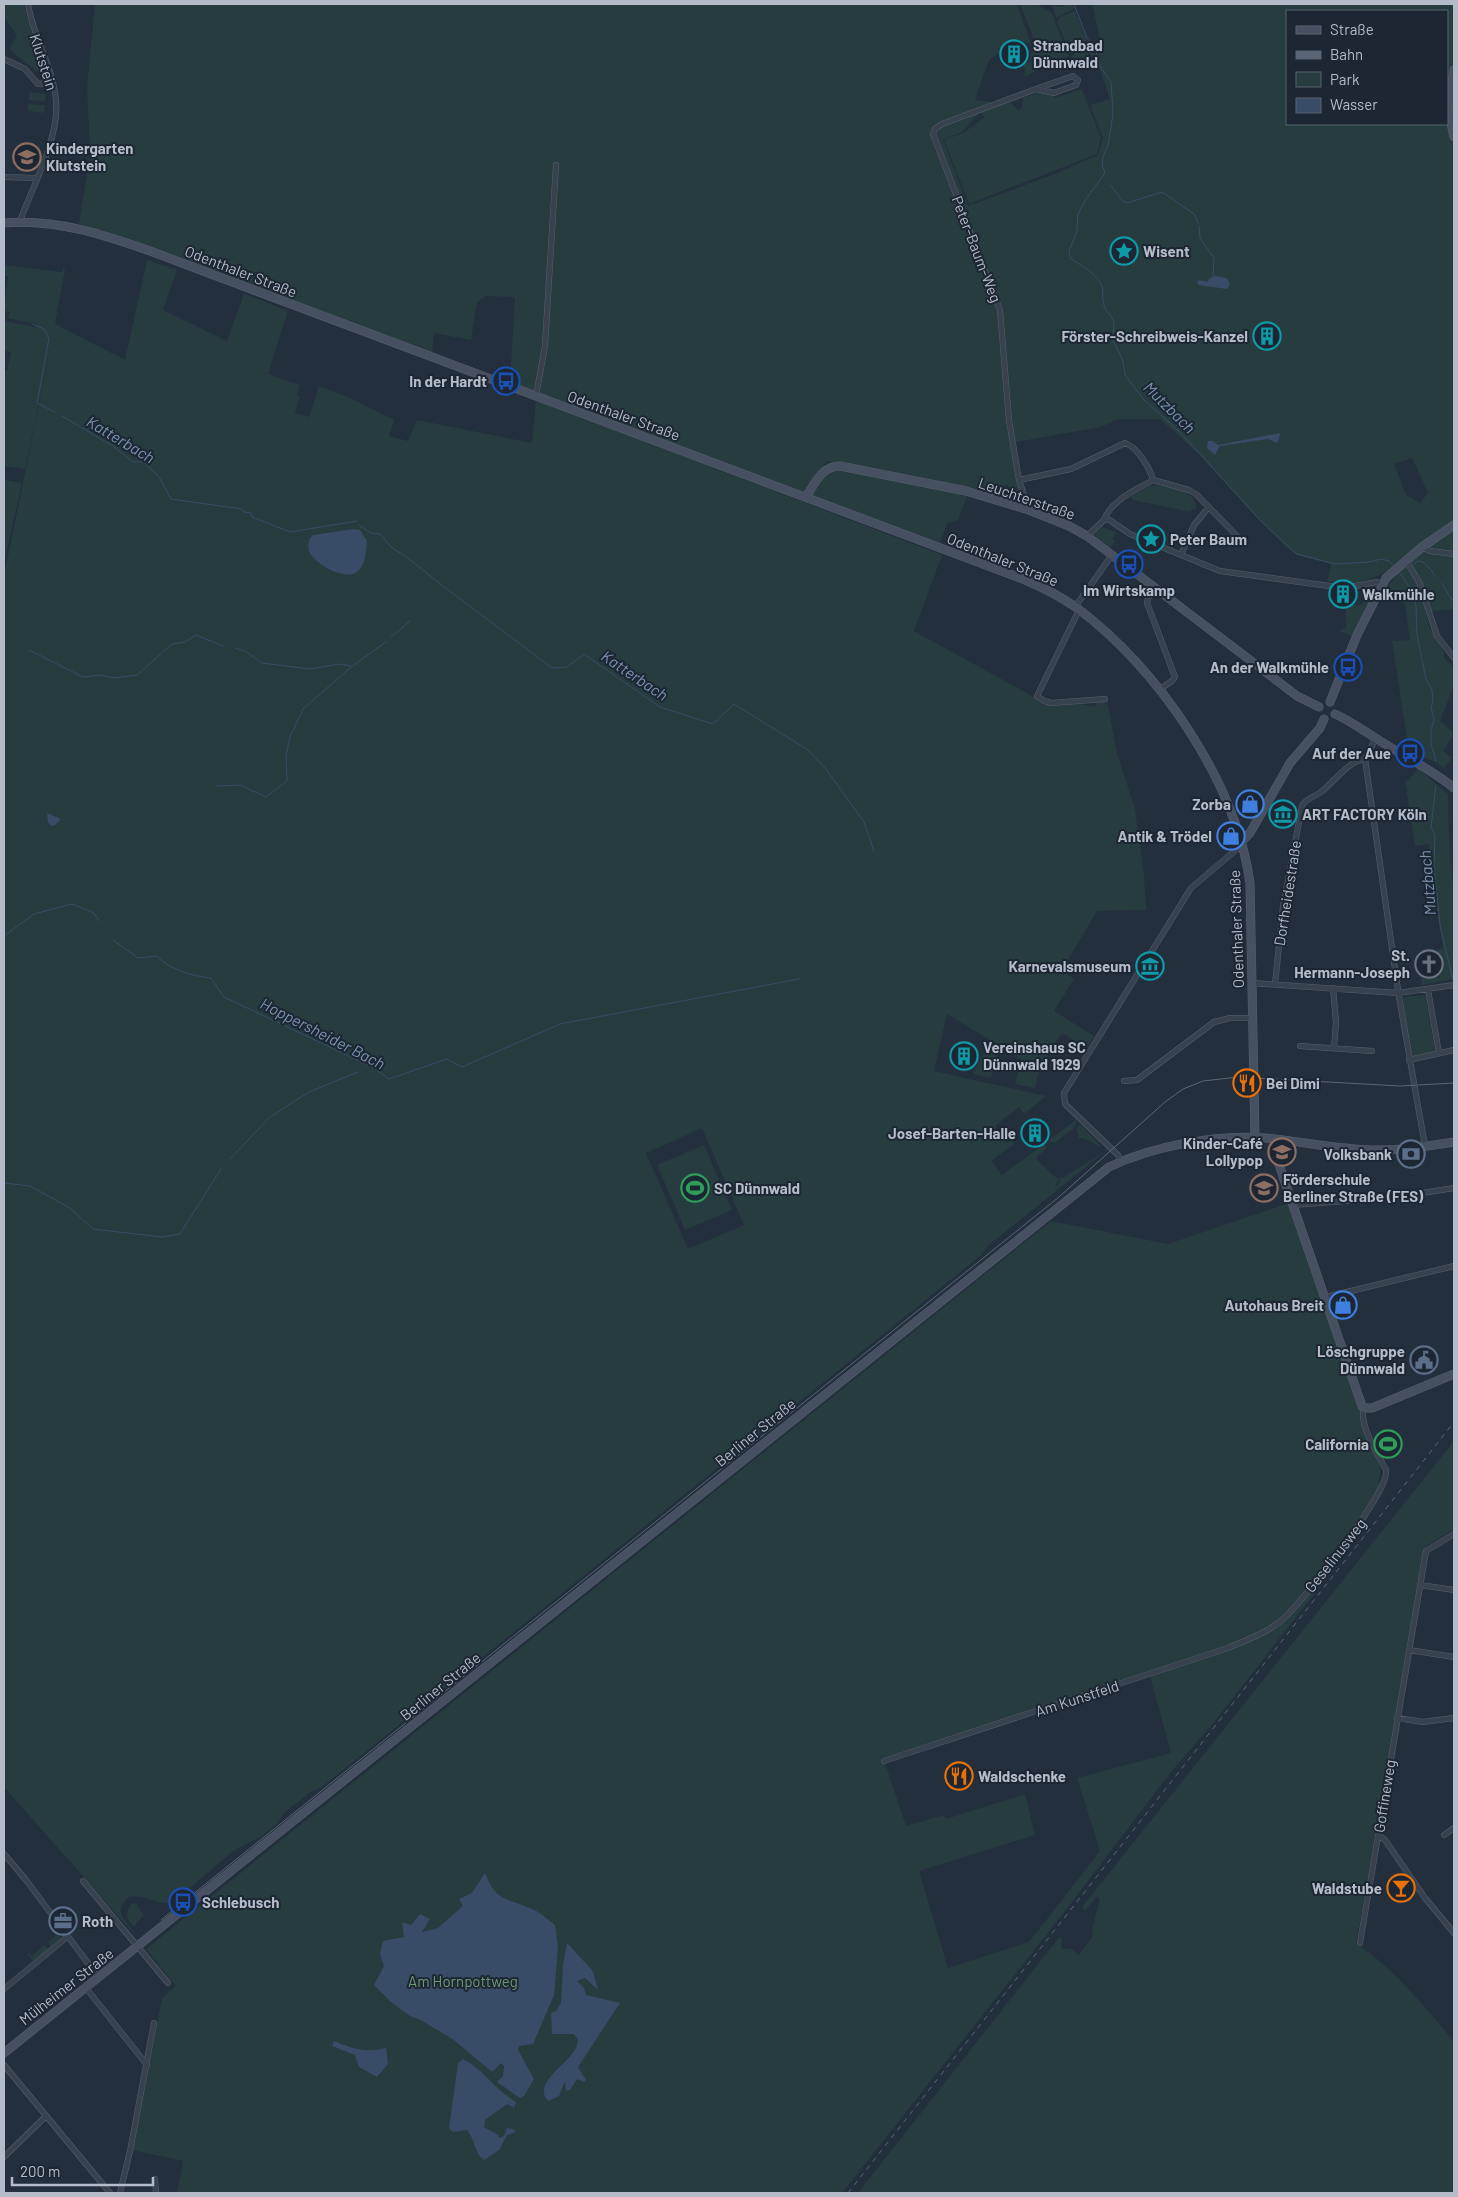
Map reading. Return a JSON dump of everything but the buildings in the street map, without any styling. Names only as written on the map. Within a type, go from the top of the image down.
[{"type":"main road","points":[[1454,70],[1448,109],[1454,137]]},
{"type":"main road","name":"Odenthaler Straße","points":[[4,222],[75,227],[150,251],[1023,579],[1077,608],[1127,653],[1159,690],[1185,727],[1220,786],[1243,843],[1250,882],[1255,1138]]},
{"type":"main road","name":"Leuchterstraße","points":[[806,498],[824,471],[828,468],[840,466],[966,491],[1029,510],[1069,526],[1087,536],[1297,696],[1318,707]]},
{"type":"main road","points":[[1330,702],[1357,635],[1382,584],[1396,569],[1422,547],[1454,526]]},
{"type":"main road","points":[[1324,702],[1330,702],[1334,706],[1334,714],[1330,718],[1324,719],[1318,713],[1318,707],[1324,702]]},
{"type":"main road","points":[[1334,714],[1352,722],[1432,770],[1454,788]]},
{"type":"main road","points":[[1243,843],[1295,756],[1320,728],[1324,719]]},
{"type":"main road","name":"Berliner Straße","points":[[146,1940],[1103,1171],[1121,1162],[1203,1141],[1255,1138],[1274,1139],[1364,1150],[1395,1150],[1454,1142]]},
{"type":"main road","points":[[1274,1139],[1275,1153],[1364,1408],[1372,1408],[1454,1374]]},
{"type":"main road","name":"Mülheimer Straße","points":[[4,2053],[146,1940]]},
{"type":"street","name":"Klutstein","points":[[20,222],[45,159],[55,123],[56,101],[53,83],[43,49],[31,21],[28,4]]},
{"type":"street","points":[[4,59],[25,69],[38,84],[53,83]]},
{"type":"street","name":"Peter-Baum-Weg","points":[[1029,510],[1020,480],[1009,420],[1000,310],[933,134],[935,129],[942,124],[1036,89],[1073,76],[1077,77],[1078,80],[1076,85],[1054,93],[1036,89]]},
{"type":"street","points":[[536,396],[544,346],[556,165]]},
{"type":"street","points":[[4,177],[36,178]]},
{"type":"street","points":[[1020,480],[1071,469],[1125,443],[1133,447],[1153,480]]},
{"type":"street","points":[[1087,536],[1104,520],[1107,513],[1124,496],[1153,480],[1189,490],[1209,507],[1237,536]]},
{"type":"street","points":[[1181,555],[1194,525],[1209,507]]},
{"type":"street","points":[[1104,520],[1111,521],[1130,534],[1220,571],[1233,574],[1344,588],[1377,582],[1382,584]]},
{"type":"street","points":[[1422,547],[1430,551],[1454,554]]},
{"type":"street","points":[[1105,699],[1051,703],[1037,696],[1077,608],[1112,555]]},
{"type":"street","points":[[1406,560],[1420,584],[1436,636],[1454,658]]},
{"type":"street","points":[[1155,588],[1147,603],[1175,677],[1159,690]]},
{"type":"street","points":[[1376,738],[1364,759],[1398,993],[1424,1146]]},
{"type":"street","name":"Dorfheidestraße","points":[[1275,984],[1283,907],[1304,802],[1324,790],[1357,760],[1364,759]]},
{"type":"street","points":[[1121,1162],[1118,1155],[1069,1109],[1064,1098],[1070,1082],[1191,888],[1243,843]]},
{"type":"street","points":[[1252,983],[1398,993],[1453,986]]},
{"type":"street","points":[[1333,988],[1336,1022],[1334,1048]]},
{"type":"street","points":[[1428,990],[1439,1054]]},
{"type":"street","points":[[1124,1081],[1137,1080],[1214,1022],[1230,1018],[1253,1018]]},
{"type":"street","points":[[1300,1046],[1372,1051]]},
{"type":"street","points":[[1409,1060],[1454,1050]]},
{"type":"street","points":[[1293,1205],[1397,1197],[1454,1188]]},
{"type":"street","points":[[1326,1297],[1454,1266]]},
{"type":"street","name":"Geselinusweg","points":[[1267,1630],[1285,1618],[1362,1520],[1384,1485],[1388,1475],[1364,1425],[1362,1412],[1364,1408]]},
{"type":"street","name":"Goffineweg","points":[[1360,1943],[1426,1551],[1454,1534]]},
{"type":"street","points":[[1420,1585],[1454,1590]]},
{"type":"street","name":"Am Kunstfeld","points":[[884,1760],[1228,1648],[1267,1630]]},
{"type":"street","points":[[1409,1650],[1454,1657]]},
{"type":"street","points":[[1397,1718],[1424,1722],[1454,1718]]},
{"type":"street","points":[[1444,1835],[1454,1828]]},
{"type":"street","points":[[1378,1835],[1385,1840],[1424,1896],[1454,1933]]},
{"type":"street","points":[[4,1854],[26,1880],[99,1978]]},
{"type":"street","points":[[83,1881],[168,1983]]},
{"type":"street","points":[[4,1988],[67,1937]]},
{"type":"street","points":[[86,1988],[147,2066]]},
{"type":"street","points":[[120,2193],[147,2066],[154,2023]]},
{"type":"street","points":[[4,2065],[110,2193]]},
{"type":"street","points":[[4,2157],[46,2116]]},
{"type":"street","points":[[155,2179],[156,2193]]},
{"type":"green space","points":[[4,4],[24,4],[41,50],[44,67],[43,74],[36,71],[11,51],[10,48],[17,35],[4,17]]},
{"type":"green space","points":[[95,4],[1017,4],[1031,44],[1018,40],[989,60],[975,100],[990,102],[962,132],[943,140],[968,206],[1057,173],[1098,155],[1103,138],[1090,105],[1110,99],[1095,56],[1091,57],[1085,44],[1087,42],[1089,48],[1096,55],[1103,52],[1092,4],[1454,4],[1454,609],[1425,610],[1429,626],[1444,652],[1444,658],[1454,667],[1454,685],[1440,721],[1454,733],[1443,751],[1452,758],[1444,768],[1409,752],[1392,641],[1410,640],[1405,604],[1383,593],[1398,574],[1392,567],[1377,576],[1353,583],[1327,582],[1331,564],[1297,555],[1285,546],[1201,456],[1160,419],[1119,419],[1101,427],[1011,443],[1020,495],[1006,484],[998,497],[827,461],[806,493],[510,382],[515,297],[486,296],[477,302],[471,340],[434,333],[432,354],[79,224],[90,154],[87,87]],"holes":[[[1412,458],[1428,493],[1420,503],[1406,495],[1394,464]]]},
{"type":"green space","points":[[1020,4],[1036,4],[1052,13],[1068,56],[1060,59],[1061,64],[1057,66],[1052,61],[1027,76],[1024,75],[1023,64],[1032,61],[1030,56],[1036,44]]},
{"type":"green space","points":[[1052,4],[1058,7],[1072,4],[1075,8],[1056,18]]},
{"type":"green space","points":[[1075,11],[1087,40],[1071,54],[1057,23],[1060,17]]},
{"type":"green space","points":[[1084,45],[1090,58],[1082,61],[1080,58],[1073,61],[1072,56]]},
{"type":"green space","points":[[1082,89],[1101,138],[1097,154],[969,204],[944,140],[963,133],[984,118],[982,112],[1010,102],[1018,110],[1022,108],[1023,98],[1040,92],[1053,95],[1055,98]]},
{"type":"green space","points":[[29,92],[46,94],[45,101],[29,100]]},
{"type":"green space","points":[[28,104],[45,105],[44,113],[28,111]]},
{"type":"green space","points":[[147,260],[177,270],[163,310],[227,341],[244,294],[288,311],[268,374],[300,385],[297,395],[300,397],[295,413],[309,417],[319,386],[348,397],[394,420],[389,436],[408,441],[417,420],[532,443],[536,400],[942,555],[914,631],[1034,697],[1043,705],[1080,704],[1095,707],[1098,701],[1107,701],[1117,753],[1135,809],[1144,876],[1146,910],[1097,911],[1062,970],[1074,979],[1054,1011],[1094,1036],[1087,1048],[1062,1033],[1039,1070],[1035,1088],[1015,1084],[1021,1059],[999,1045],[991,1078],[973,1074],[990,1040],[947,1014],[934,1071],[1046,1096],[1024,1114],[1019,1107],[995,1126],[1007,1143],[1011,1140],[1014,1144],[991,1161],[1002,1175],[1044,1144],[1047,1148],[1037,1157],[1037,1160],[1055,1177],[1059,1178],[1055,1187],[1059,1184],[1060,1178],[1107,1150],[989,1245],[980,1256],[322,1787],[309,1793],[284,1813],[277,1824],[262,1836],[233,1851],[173,1902],[162,1903],[141,1897],[129,1897],[123,1903],[121,1913],[135,1935],[4,1787],[4,576],[49,355],[25,469],[4,466],[4,374],[5,370],[7,371],[11,352],[4,350],[4,321],[36,327],[37,324],[8,318],[10,312],[4,311],[8,276],[4,276],[4,265],[62,272],[63,268],[65,269],[55,324],[125,360]],"holes":[[[702,1128],[744,1225],[688,1249],[646,1153]]]},
{"type":"green space","points":[[837,469],[968,494],[958,520],[947,523],[940,543],[811,495],[824,474]]},
{"type":"green space","points":[[4,480],[22,483],[4,563]]},
{"type":"green space","points":[[1156,485],[1176,489],[1188,494],[1193,498],[1196,510],[1192,508],[1191,512],[1133,500],[1130,497],[1149,486]]},
{"type":"green space","points":[[1102,527],[1120,534],[1116,533],[1112,539],[1115,541],[1110,548],[1094,535]]},
{"type":"green space","points":[[1373,586],[1375,589],[1352,636],[1339,631],[1346,627],[1346,608],[1350,608],[1350,605],[1362,605],[1369,587]]},
{"type":"green space","points":[[1418,768],[1448,794],[1454,898],[1454,979],[1422,985],[1421,979],[1440,977],[1436,950],[1443,948],[1430,872],[1433,871],[1433,864],[1429,864],[1429,844],[1415,846],[1405,781],[1409,780]]},
{"type":"green space","points":[[1425,995],[1435,1051],[1414,1057],[1411,1054],[1402,1000],[1404,997]]},
{"type":"green space","points":[[1076,1120],[1073,1129],[1054,1143],[1050,1142],[1049,1140]]},
{"type":"green space","points":[[1079,1125],[1101,1146],[1099,1147],[1086,1139],[1079,1138],[1077,1130]]},
{"type":"green space","name":"SC Dünnwald","points":[[704,1145],[732,1210],[685,1230],[657,1165]]},
{"type":"green space","name":"Am Hornpottweg","points":[[1289,1203],[1381,1470],[1378,1487],[1325,1580],[1215,1721],[1171,1772],[1058,1920],[842,2193],[177,2193],[183,2161],[132,2150],[162,1998],[176,1986],[146,1949],[1051,1221],[1168,1244]],"holes":[[[1150,1676],[1171,1753],[1077,1778],[1100,1851],[1029,1942],[948,1968],[919,1871],[1035,1835],[1025,1794],[946,1819],[944,1815],[906,1826],[885,1763]]]},
{"type":"green space","points":[[1454,1441],[1454,1529],[1425,1547],[1356,1944],[1396,1976],[1421,2002],[1454,2042],[1454,2193],[858,2193],[1057,1940],[1061,1937],[1062,1949],[1072,1949],[1079,1955],[1092,1937],[1093,1925],[1100,1900],[1097,1896],[1085,1911],[1082,1907]]},
{"type":"green space","points":[[133,1903],[138,1904],[144,1915],[136,1923],[135,1927],[127,1915],[128,1909]]},
{"type":"green space","points":[[54,1927],[60,1937],[51,1947],[48,1942],[57,1935],[52,1929]]},
{"type":"green space","points":[[44,1945],[48,1949],[33,1961],[27,1954],[29,1953],[32,1956]]},
{"type":"water","points":[[1216,276],[1227,278],[1230,284],[1227,289],[1198,285],[1197,282],[1199,280],[1207,282],[1210,278]]},
{"type":"water","points":[[1280,433],[1277,443],[1268,439],[1220,446],[1215,455],[1207,448],[1208,441],[1213,441],[1218,445]]},
{"type":"water","points":[[354,529],[360,530],[367,541],[363,565],[358,571],[347,575],[332,571],[313,558],[310,553],[309,544],[310,538],[313,535]]},
{"type":"water","points":[[47,813],[60,820],[51,826],[48,822]]},
{"type":"water","points":[[485,1873],[494,1890],[503,1898],[535,1910],[555,1925],[558,1947],[554,1995],[533,2044],[519,2046],[518,2050],[534,2079],[524,2096],[520,2098],[497,2082],[503,2076],[504,2066],[501,2063],[492,2072],[454,2040],[419,2019],[410,2016],[391,2002],[374,1985],[384,1966],[380,1954],[383,1941],[404,1937],[402,1922],[411,1925],[420,1914],[430,1919],[422,1932],[438,1928],[463,1906],[459,1899],[472,1893]]},
{"type":"water","points":[[567,1943],[593,1971],[598,1990],[585,1978],[577,1981],[584,1988],[586,1995],[620,2003],[578,2067],[586,2080],[584,2082],[577,2079],[570,2090],[566,2091],[565,2081],[559,2096],[548,2101],[544,2095],[547,2082],[573,2052],[578,2040],[574,2034],[552,2034],[551,2013],[556,2011],[561,2003],[563,1965]]},
{"type":"water","points":[[334,2041],[360,2049],[386,2048],[388,2064],[377,2077],[359,2067],[355,2055],[332,2046]]},
{"type":"water","points":[[463,2059],[516,2102],[514,2108],[507,2104],[485,2120],[484,2127],[498,2135],[499,2138],[504,2136],[507,2128],[513,2129],[516,2132],[507,2135],[499,2150],[484,2160],[478,2154],[467,2130],[453,2132],[449,2128],[458,2063]]},
{"type":"waterway","name":"Mutzbach","points":[[1074,4],[1087,38],[1095,48],[1101,68],[1111,82],[1113,114],[1108,145],[1103,157],[1102,165],[1105,173],[1086,199],[1078,214],[1077,231],[1069,251],[1070,258],[1093,274],[1102,286],[1103,302],[1114,324],[1112,338],[1123,361],[1125,375],[1144,400],[1180,432],[1260,520],[1297,554],[1335,564],[1369,562],[1381,559],[1389,561],[1393,565]]},
{"type":"waterway","name":"Mutzbach","points":[[1089,44],[1089,47],[1095,51]]},
{"type":"waterway","points":[[1110,185],[1123,201],[1127,203],[1162,192],[1194,214],[1198,223]]},
{"type":"waterway","points":[[1199,226],[1200,238],[1214,258],[1213,277]]},
{"type":"waterway","name":"Katterbach","points":[[32,324],[44,329],[49,339],[37,403],[55,412]]},
{"type":"waterway","name":"Katterbach","points":[[62,416],[113,446],[133,462],[144,462],[159,477],[171,499],[242,509],[244,512],[251,513],[252,517],[290,532],[357,521]]},
{"type":"waterway","name":"Katterbach","points":[[359,525],[371,533],[380,534],[391,547],[552,668],[567,667],[584,654],[660,707],[713,724],[734,704],[808,750],[826,769],[864,822],[874,851]]},
{"type":"waterway","points":[[1414,564],[1418,561],[1423,562],[1435,577]]},
{"type":"waterway","name":"Mutzbach","points":[[1400,573],[1412,591],[1416,605],[1417,635],[1426,679],[1432,690],[1433,701],[1431,707],[1434,719],[1431,731],[1431,744],[1436,761]]},
{"type":"waterway","points":[[1442,583],[1454,601]]},
{"type":"waterway","points":[[391,637],[410,621]]},
{"type":"waterway","points":[[29,650],[83,677],[101,675],[114,678],[137,675],[172,644],[185,642],[196,635],[223,646]]},
{"type":"waterway","points":[[217,786],[240,785],[266,797],[287,781],[286,756],[290,737],[303,709],[350,668],[387,641]]},
{"type":"waterway","points":[[235,648],[245,651],[262,663],[310,669],[339,664],[351,666]]},
{"type":"waterway","name":"Mutzbach","points":[[1436,785],[1431,827],[1435,835],[1434,866],[1440,925],[1453,980]]},
{"type":"waterway","name":"Hoppersheider Bach","points":[[4,936],[34,914],[72,904],[94,913],[99,921]]},
{"type":"waterway","name":"Hoppersheider Bach","points":[[113,940],[138,958],[157,956],[168,965],[182,971],[196,976],[211,978],[224,997],[374,1068],[389,1079],[447,1059],[462,1067],[560,1024],[799,979]]},
{"type":"waterway","points":[[230,1159],[270,1117],[309,1092],[358,1072]]},
{"type":"waterway","points":[[4,1183],[30,1186],[70,1208],[93,1229],[162,1237],[180,1234],[221,1169]]},
{"type":"tram line","points":[[161,1920],[1059,1197],[1165,1102],[1183,1089],[1203,1081],[1238,1077],[1400,1086],[1454,1083]]},
{"type":"railway","points":[[848,2193],[1454,1422]]},
{"type":"place","name":"Strandbad Dünnwald","points":[[1014,54]]},
{"type":"place","name":"Kindergarten Klutstein","points":[[27,157]]},
{"type":"place","name":"Wisent","points":[[1124,251]]},
{"type":"place","name":"Förster-Schreibweis-Kanzel","points":[[1267,336]]},
{"type":"place","name":"In der Hardt","points":[[506,381]]},
{"type":"place","name":"Peter Baum","points":[[1151,539]]},
{"type":"place","name":"Im Wirtskamp","points":[[1129,564]]},
{"type":"place","name":"Walkmühle","points":[[1343,594]]},
{"type":"place","name":"An der Walkmühle","points":[[1348,667]]},
{"type":"place","name":"Auf der Aue","points":[[1410,753]]},
{"type":"place","name":"Zorba","points":[[1250,804]]},
{"type":"place","name":"ART FACTORY Köln","points":[[1283,814]]},
{"type":"place","name":"Antik & Trödel","points":[[1231,836]]},
{"type":"place","name":"St. Hermann-Joseph","points":[[1429,964]]},
{"type":"place","name":"Karnevalsmuseum","points":[[1150,966]]},
{"type":"place","name":"Vereinshaus SC Dünnwald 1929","points":[[964,1056]]},
{"type":"place","name":"Bei Dimi","points":[[1247,1083]]},
{"type":"place","name":"Josef-Barten-Halle","points":[[1035,1133]]},
{"type":"place","name":"Kinder-Café Lollypop","points":[[1282,1152]]},
{"type":"place","name":"Volksbank","points":[[1411,1154]]},
{"type":"place","name":"SC Dünnwald","points":[[695,1188]]},
{"type":"place","name":"Förderschule Berliner Straße (FES)","points":[[1264,1188]]},
{"type":"place","name":"Autohaus Breit","points":[[1343,1305]]},
{"type":"place","name":"Löschgruppe Dünnwald","points":[[1424,1360]]},
{"type":"place","name":"California","points":[[1388,1444]]},
{"type":"place","name":"Waldschenke","points":[[959,1776]]},
{"type":"place","name":"Waldstube","points":[[1401,1888]]},
{"type":"place","name":"Schlebusch","points":[[183,1902]]},
{"type":"place","name":"Roth","points":[[63,1921]]}]
